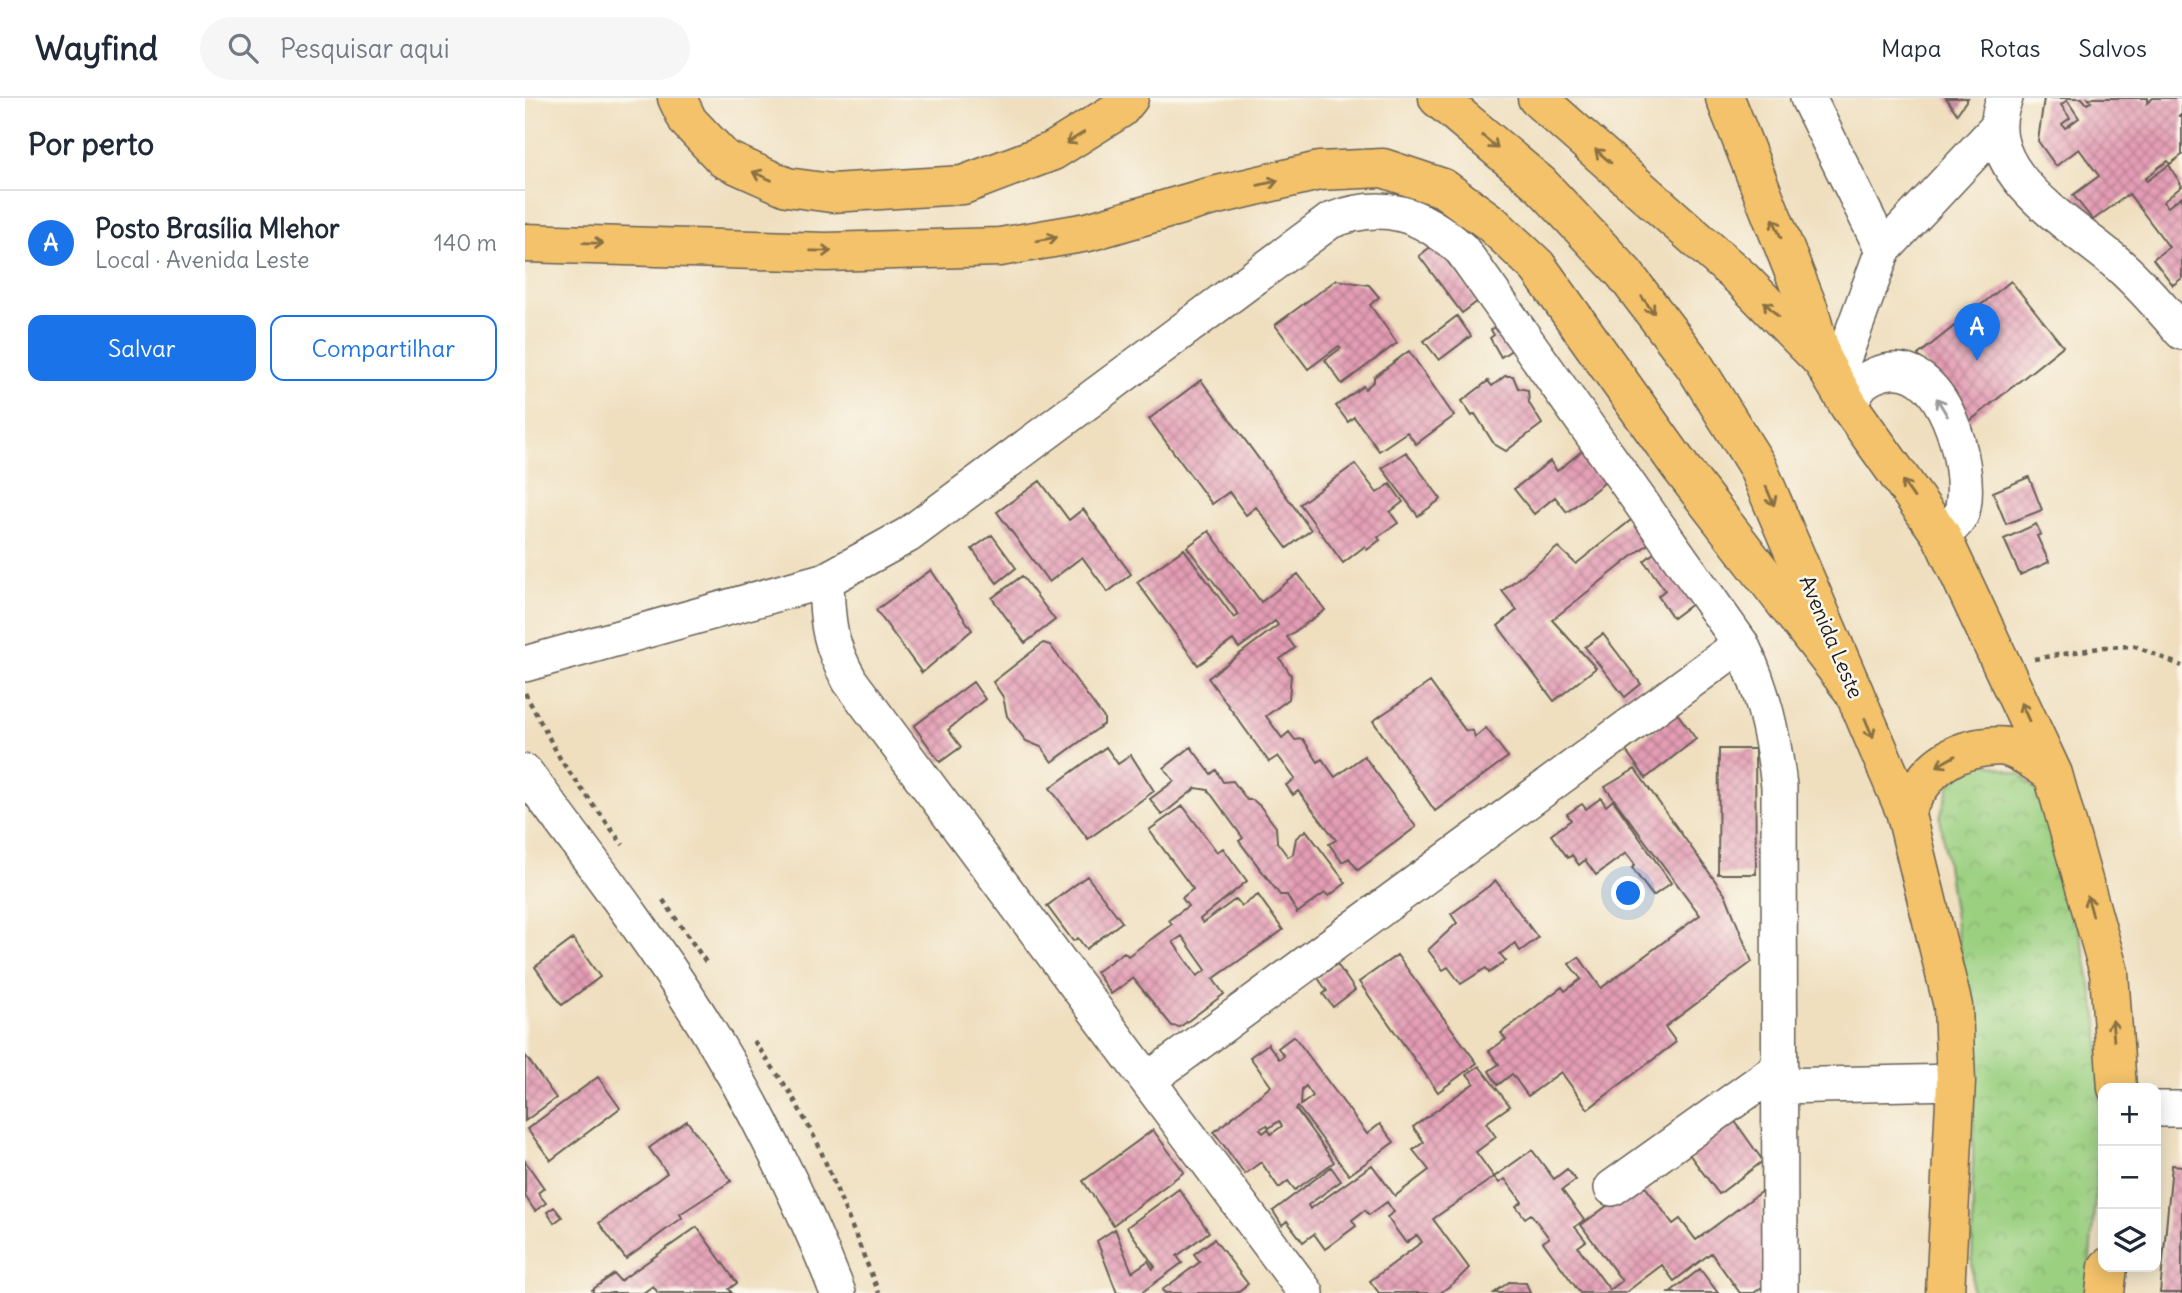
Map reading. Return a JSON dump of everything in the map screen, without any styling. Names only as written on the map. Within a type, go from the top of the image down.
[{"type":"main road","points":[[677,98],[688,121],[724,159],[787,187],[831,193],[963,185],[1053,151],[1120,110],[1129,98]]},
{"type":"main road","name":"Avenida Leste","points":[[1438,98],[1540,184],[1624,273],[1694,365],[1758,466],[1905,811],[1953,1006],[1956,1082],[1945,1293]]},
{"type":"main road","points":[[1537,98],[1742,279],[1835,383],[1941,535],[2004,664],[2053,774],[2109,972],[2117,1083]]},
{"type":"main road","points":[[1725,98],[1835,383]]},
{"type":"main road","points":[[525,243],[826,251],[1000,247],[1088,232],[1205,198],[1319,171],[1383,168],[1443,188],[1491,223],[1537,266],[1681,468],[1854,692]]},
{"type":"main road","points":[[1905,811],[1933,768],[1950,756],[1973,750],[2006,747],[2053,774]]},
{"type":"main road","points":[[2105,1293],[2107,1272]]},
{"type":"street","points":[[1808,98],[1882,250]]},
{"type":"street","points":[[1941,535],[1955,525],[1963,508],[1962,457],[1954,427],[1935,394],[1917,378],[1898,369],[1872,375],[1857,386],[1835,383],[1882,250],[2001,113]]},
{"type":"street","points":[[2001,113],[2007,164],[2029,192],[2122,267],[2182,332]]},
{"type":"street","points":[[525,664],[826,580],[908,535],[1330,221],[1370,210],[1403,213],[1439,229],[1462,250],[1741,644],[1761,691],[1772,731],[1779,786],[1777,1078],[1780,1293]]},
{"type":"street","points":[[826,580],[827,622],[833,650],[850,681],[1306,1293]]},
{"type":"street","points":[[1148,1080],[1741,644]]},
{"type":"street","points":[[525,772],[638,924],[698,1014],[750,1104],[838,1293]]},
{"type":"street","points":[[1612,1188],[1777,1078],[1956,1082]]},
{"type":"street","points":[[2161,1109],[2182,1110]]},
{"type":"path","points":[[2004,664],[2105,647],[2134,646],[2182,666]]},
{"type":"green space","points":[[1980,761],[2022,775],[2043,800],[2084,950],[2099,1027],[2100,1083],[2098,1165],[2087,1293],[1972,1293],[1974,1048],[1940,817],[1951,782]]},
{"type":"building","points":[[1946,98],[1968,98],[1957,114]]},
{"type":"building","points":[[2044,98],[2082,98],[2087,104],[2091,102],[2088,98],[2148,98],[2147,103],[2153,98],[2182,98],[2182,114],[2178,116],[2182,116],[2182,155],[2170,164],[2168,161],[2145,179],[2147,181],[2169,165],[2182,186],[2163,202],[2168,207],[2182,196],[2182,278],[2173,285],[2153,259],[2169,247],[2129,194],[2093,220],[2073,195],[2099,176],[2079,149],[2056,166],[2038,141]],"holes":[[[2067,100],[2079,118],[2065,128],[2062,124],[2070,118],[2061,105]]]},
{"type":"building","points":[[1434,244],[1478,301],[1462,313],[1419,256]]},
{"type":"building","points":[[1336,280],[1369,285],[1379,297],[1370,305],[1397,343],[1342,384],[1325,360],[1341,348],[1339,346],[1308,369],[1275,325]]},
{"type":"building","points":[[2011,281],[2063,346],[1970,421],[1918,355]]},
{"type":"building","points":[[1457,316],[1471,336],[1439,360],[1424,341]]},
{"type":"building","points":[[1496,326],[1513,349],[1501,357],[1490,338],[1494,335],[1491,330]]},
{"type":"building","points":[[1409,351],[1454,416],[1416,444],[1407,432],[1379,451],[1354,417],[1348,422],[1336,406],[1363,386],[1365,389],[1374,381],[1374,377]]},
{"type":"building","points":[[1505,376],[1513,376],[1518,388],[1528,390],[1529,403],[1542,424],[1506,451],[1494,444],[1475,414],[1472,416],[1462,401],[1488,381],[1492,386]]},
{"type":"building","points":[[1201,380],[1311,530],[1287,548],[1256,507],[1246,515],[1229,492],[1212,504],[1149,419]]},
{"type":"building","points":[[1586,448],[1609,479],[1567,512],[1555,497],[1534,514],[1514,489],[1550,461],[1557,471]]},
{"type":"building","points":[[1406,452],[1441,499],[1418,516],[1382,468]]},
{"type":"building","points":[[1355,464],[1377,493],[1390,484],[1403,502],[1390,512],[1398,523],[1378,537],[1380,540],[1367,550],[1365,546],[1343,563],[1300,504]]},
{"type":"building","points":[[2029,477],[2042,510],[2006,524],[1993,492]]},
{"type":"building","points":[[1040,481],[1069,520],[1083,509],[1131,574],[1108,592],[1082,557],[1049,582],[997,512]]},
{"type":"building","points":[[1636,516],[1653,540],[1552,620],[1596,668],[1554,701],[1498,626],[1517,610],[1502,591],[1558,547],[1576,564]]},
{"type":"building","points":[[2036,524],[2041,534],[2037,536],[2049,562],[2020,575],[2004,539]]},
{"type":"building","points":[[1209,531],[1261,602],[1298,574],[1325,610],[1287,637],[1295,648],[1280,659],[1291,675],[1289,699],[1266,716],[1282,738],[1289,732],[1295,740],[1303,739],[1318,762],[1322,759],[1335,777],[1364,756],[1416,827],[1358,870],[1349,858],[1342,862],[1329,844],[1336,840],[1298,791],[1293,795],[1286,785],[1295,779],[1278,756],[1269,762],[1208,678],[1278,625],[1275,621],[1239,648],[1233,640],[1198,665],[1137,582],[1184,549],[1234,618],[1239,615],[1187,547]]},
{"type":"building","points":[[992,535],[1016,568],[997,583],[972,549]]},
{"type":"building","points":[[1660,548],[1697,600],[1673,618],[1658,596],[1665,590],[1644,561]]},
{"type":"building","points":[[931,570],[972,630],[922,673],[876,610]]},
{"type":"building","points":[[1022,576],[1055,620],[1025,643],[992,598]]},
{"type":"building","points":[[1603,634],[1641,684],[1625,697],[1585,647]]},
{"type":"building","points":[[1043,643],[1050,645],[1104,718],[1104,724],[1052,762],[1041,747],[1026,741],[1007,716],[1003,697],[993,682]]},
{"type":"building","points":[[973,682],[985,699],[948,730],[961,747],[940,762],[914,726]]},
{"type":"building","points":[[1430,682],[1465,730],[1473,731],[1475,737],[1486,728],[1508,757],[1435,811],[1373,721]]},
{"type":"building","points":[[1677,713],[1696,739],[1646,778],[1626,751]]},
{"type":"building","points":[[1106,747],[1118,764],[1131,755],[1154,791],[1088,839],[1050,788]]},
{"type":"building","points":[[1191,747],[1211,774],[1216,770],[1223,782],[1233,781],[1247,800],[1253,800],[1260,806],[1276,827],[1277,842],[1288,857],[1293,854],[1296,838],[1306,830],[1346,883],[1329,896],[1325,893],[1297,913],[1287,895],[1280,895],[1239,841],[1243,838],[1208,790],[1196,788],[1162,815],[1150,799],[1174,781],[1164,768]]},
{"type":"building","points":[[1719,749],[1755,749],[1756,874],[1718,874]]},
{"type":"building","points":[[1635,769],[1726,896],[1752,962],[1665,1027],[1676,1042],[1588,1109],[1561,1072],[1528,1096],[1512,1074],[1498,1085],[1489,1071],[1499,1064],[1489,1051],[1506,1039],[1501,1033],[1562,987],[1565,991],[1581,979],[1569,964],[1579,957],[1601,988],[1700,915],[1605,787]]},
{"type":"building","points":[[1601,798],[1606,806],[1613,800],[1671,883],[1653,896],[1632,868],[1635,865],[1626,853],[1596,875],[1585,860],[1579,865],[1572,855],[1568,858],[1551,835],[1571,820],[1567,814],[1582,804],[1586,809]]},
{"type":"building","points":[[1183,806],[1217,852],[1223,848],[1247,881],[1200,919],[1203,923],[1236,899],[1242,906],[1258,895],[1283,930],[1213,979],[1224,994],[1180,1027],[1172,1026],[1133,978],[1111,994],[1096,972],[1124,952],[1128,956],[1172,924],[1169,920],[1188,906],[1182,898],[1193,889],[1149,830]],"holes":[[[1182,936],[1206,970],[1197,976],[1173,942]]]},
{"type":"building","points":[[1087,876],[1122,922],[1086,949],[1078,938],[1073,941],[1047,906]]},
{"type":"building","points":[[1496,881],[1538,938],[1520,951],[1515,943],[1500,954],[1506,961],[1489,973],[1486,968],[1461,984],[1448,967],[1443,970],[1428,950],[1457,923],[1451,914]]},
{"type":"building","points":[[573,939],[600,977],[562,1005],[535,967]]},
{"type":"building","points":[[1397,955],[1477,1063],[1438,1092],[1359,982]]},
{"type":"building","points":[[1337,964],[1355,990],[1333,1007],[1323,994],[1327,991],[1318,978]]},
{"type":"building","points":[[1294,1036],[1367,1134],[1380,1124],[1394,1142],[1349,1175],[1298,1107],[1296,1109],[1334,1162],[1295,1190],[1288,1181],[1279,1188],[1261,1162],[1245,1174],[1214,1132],[1271,1086],[1250,1057],[1268,1044],[1279,1059],[1284,1056],[1278,1048]],"holes":[[[1306,1086],[1313,1096],[1301,1105],[1302,1089]],[[1279,1121],[1282,1126],[1271,1134],[1268,1129],[1263,1133],[1260,1129],[1267,1125],[1269,1128]]]},
{"type":"building","points":[[525,1055],[556,1098],[525,1121]]},
{"type":"building","points":[[1479,1066],[1510,1106],[1486,1123],[1496,1137],[1476,1152],[1494,1177],[1433,1219],[1469,1268],[1455,1282],[1440,1293],[1379,1293],[1370,1281],[1422,1242],[1417,1235],[1406,1243],[1387,1217],[1394,1212],[1387,1202],[1369,1215],[1365,1210],[1352,1220],[1356,1226],[1325,1249],[1314,1234],[1303,1242],[1287,1221],[1282,1225],[1273,1211],[1331,1167],[1341,1181],[1308,1205],[1310,1209],[1372,1165],[1395,1196],[1429,1170],[1413,1150],[1424,1142],[1413,1127],[1474,1083],[1467,1074]]},
{"type":"building","points":[[598,1077],[620,1108],[551,1160],[527,1129]]},
{"type":"building","points":[[1729,1113],[1763,1161],[1719,1194],[1683,1146]]},
{"type":"building","points":[[687,1121],[731,1181],[680,1214],[682,1218],[626,1259],[599,1223],[667,1173],[649,1148]]},
{"type":"building","points":[[1153,1130],[1184,1172],[1113,1225],[1083,1181]]},
{"type":"building","points":[[1532,1150],[1554,1179],[1567,1169],[1576,1180],[1562,1190],[1584,1220],[1575,1227],[1586,1241],[1578,1247],[1610,1290],[1622,1281],[1581,1225],[1641,1181],[1673,1224],[1680,1219],[1696,1240],[1762,1191],[1763,1286],[1754,1293],[1740,1293],[1711,1253],[1674,1281],[1662,1265],[1625,1293],[1580,1293],[1543,1242],[1549,1238],[1531,1214],[1525,1218],[1516,1206],[1522,1202],[1505,1179],[1499,1183],[1494,1177]]},
{"type":"building","points":[[525,1161],[544,1188],[538,1193],[546,1203],[535,1211],[525,1196]]},
{"type":"building","points":[[2172,1165],[2182,1166],[2182,1293],[2160,1293]]},
{"type":"building","points":[[1179,1189],[1209,1232],[1177,1256],[1182,1263],[1141,1293],[1117,1293],[1097,1241],[1115,1229],[1132,1272],[1148,1261],[1153,1269],[1155,1267],[1127,1227]]},
{"type":"building","points":[[554,1207],[562,1217],[554,1223],[547,1212]]},
{"type":"building","points":[[697,1227],[737,1283],[729,1289],[732,1293],[658,1293],[653,1286],[643,1293],[594,1293],[592,1290],[614,1274],[620,1281]]},
{"type":"building","points":[[1214,1239],[1248,1284],[1236,1293],[1165,1293],[1162,1290],[1200,1262],[1194,1254]]},
{"type":"building","points":[[1700,1269],[1718,1293],[1669,1293]]},
{"type":"building","points":[[1509,1282],[1526,1283],[1530,1293],[1494,1293]]},
{"type":"place","name":"Posto Brasília Mlehor","points":[[1977,361]]}]
